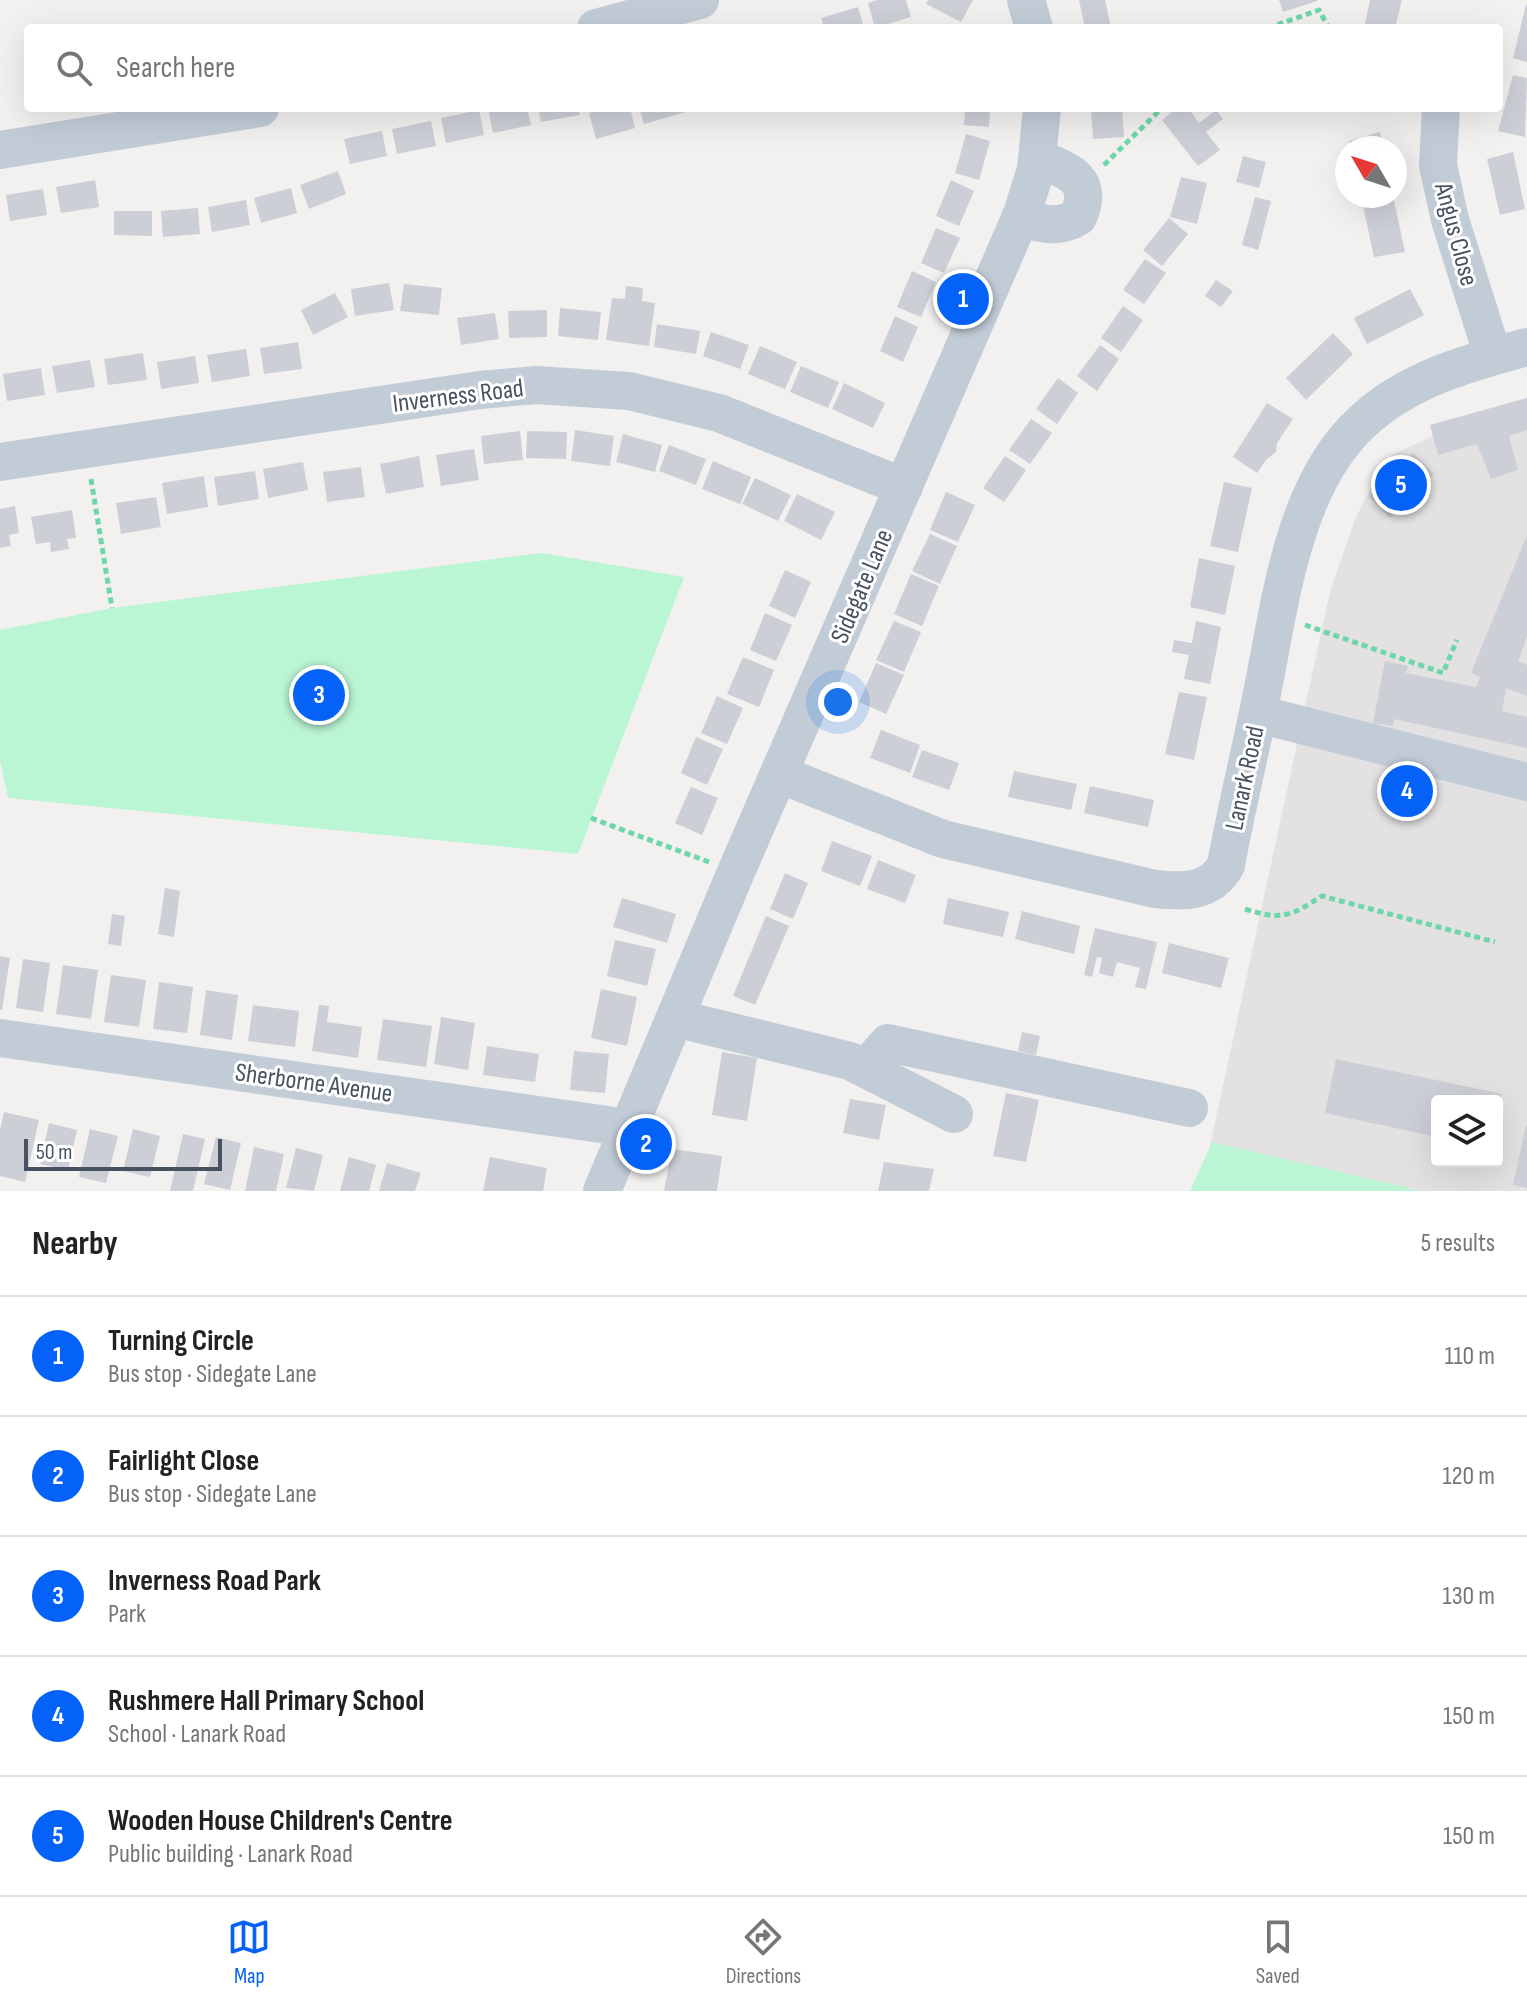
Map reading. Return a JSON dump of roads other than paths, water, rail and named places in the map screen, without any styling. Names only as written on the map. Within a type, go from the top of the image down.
[{"type":"street","points":[[611,24],[700,0]]},
{"type":"street","points":[[1026,0],[1033,24]]},
{"type":"street","points":[[0,150],[235,112]]},
{"type":"street","name":"Sidegate Lane","points":[[602,1191],[1020,218],[1038,159],[1042,112]]},
{"type":"street","name":"Angus Close","points":[[1441,112],[1438,165],[1450,220],[1510,352]]},
{"type":"street","points":[[1020,218],[1063,225],[1078,217],[1084,205],[1083,190],[1077,177],[1066,169],[1038,159]]},
{"type":"street","name":"Lanark Road","points":[[779,774],[943,839],[1175,891],[1194,890],[1208,885],[1220,876],[1226,865],[1291,555],[1308,504],[1329,458],[1361,422],[1404,391],[1452,369],[1510,352]]},
{"type":"street","name":"Inverness Road","points":[[0,462],[536,385],[629,391],[719,413],[904,487]]},
{"type":"street","points":[[1258,714],[1527,782]]},
{"type":"street","points":[[675,1018],[850,1061],[954,1114]]},
{"type":"street","name":"Sherborne Avenue","points":[[0,1038],[627,1130]]},
{"type":"street","points":[[866,1068],[888,1043],[1189,1108]]},
{"type":"place","name":"Turning Circle","points":[[963,299]]},
{"type":"place","name":"Wooden House Children's Centre","points":[[1401,485]]},
{"type":"place","name":"Inverness Road Park","points":[[319,695]]},
{"type":"place","name":"Rushmere Hall Primary School","points":[[1407,791]]},
{"type":"place","name":"Fairlight Close","points":[[646,1144]]}]
